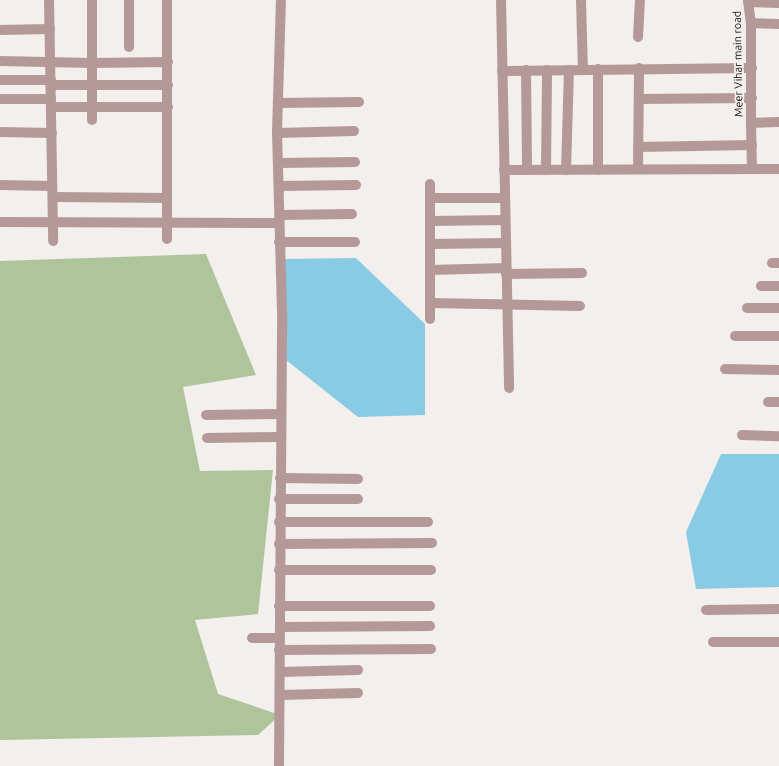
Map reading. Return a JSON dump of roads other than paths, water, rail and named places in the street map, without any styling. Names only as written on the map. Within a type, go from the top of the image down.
[{"type":"street","points":[[49,0],[54,241]]},
{"type":"street","points":[[92,0],[92,120]]},
{"type":"street","points":[[129,0],[129,47]]},
{"type":"street","points":[[167,239],[168,0]]},
{"type":"street","points":[[279,766],[279,522],[282,311],[277,133],[281,0]]},
{"type":"street","points":[[501,0],[509,388]]},
{"type":"street","points":[[581,0],[583,70]]},
{"type":"street","points":[[638,37],[640,0]]},
{"type":"street","points":[[748,1],[779,3]]},
{"type":"street","name":"Meer Vihar main road","points":[[748,1],[751,23],[751,123],[779,122]]},
{"type":"street","points":[[751,23],[779,24]]},
{"type":"street","points":[[0,30],[50,29]]},
{"type":"street","points":[[0,61],[92,63],[168,62]]},
{"type":"street","points":[[502,71],[639,68],[752,68]]},
{"type":"street","points":[[638,169],[639,68]]},
{"type":"street","points":[[598,69],[598,170]]},
{"type":"street","points":[[526,70],[527,170]]},
{"type":"street","points":[[546,170],[547,70]]},
{"type":"street","points":[[566,170],[569,70]]},
{"type":"street","points":[[0,80],[92,85],[168,85]]},
{"type":"street","points":[[639,99],[752,98]]},
{"type":"street","points":[[0,99],[92,107],[168,107]]},
{"type":"street","points":[[278,103],[359,102]]},
{"type":"street","points":[[751,123],[752,168]]},
{"type":"street","points":[[277,133],[354,131]]},
{"type":"street","points":[[0,132],[52,133]]},
{"type":"street","points":[[638,148],[752,145]]},
{"type":"street","points":[[278,163],[355,162]]},
{"type":"street","points":[[504,170],[779,168]]},
{"type":"street","points":[[430,184],[430,319]]},
{"type":"street","points":[[0,185],[52,186]]},
{"type":"street","points":[[279,186],[356,185]]},
{"type":"street","points":[[53,197],[168,198]]},
{"type":"street","points":[[431,198],[505,198]]},
{"type":"street","points":[[0,222],[168,223],[279,219],[352,214]]},
{"type":"street","points":[[431,221],[505,220]]},
{"type":"street","points":[[280,242],[355,242]]},
{"type":"street","points":[[430,244],[506,243]]},
{"type":"street","points":[[430,270],[582,273]]},
{"type":"street","points":[[760,286],[779,286]]},
{"type":"street","points":[[430,303],[580,306]]},
{"type":"street","points":[[747,308],[779,308]]},
{"type":"street","points":[[735,336],[779,336]]},
{"type":"street","points":[[725,369],[779,370]]},
{"type":"street","points":[[768,402],[779,402]]},
{"type":"street","points":[[206,415],[280,414]]},
{"type":"street","points":[[742,435],[779,436]]},
{"type":"street","points":[[207,438],[280,437]]},
{"type":"street","points":[[280,478],[358,479]]},
{"type":"street","points":[[280,499],[358,499]]},
{"type":"street","points":[[279,522],[428,522]]},
{"type":"street","points":[[279,544],[432,543]]},
{"type":"street","points":[[279,570],[431,570]]},
{"type":"street","points":[[279,606],[430,606]]},
{"type":"street","points":[[706,610],[779,609]]},
{"type":"street","points":[[280,627],[430,626]]},
{"type":"street","points":[[252,638],[279,638]]},
{"type":"street","points":[[713,642],[779,642]]},
{"type":"street","points":[[280,650],[431,649]]},
{"type":"street","points":[[280,672],[358,670]]},
{"type":"street","points":[[280,695],[358,693]]},
{"type":"water","points":[[356,258],[425,324],[425,415],[358,417],[286,360],[285,259]]},
{"type":"water","points":[[721,454],[779,454],[779,587],[696,589],[686,532]]}]
